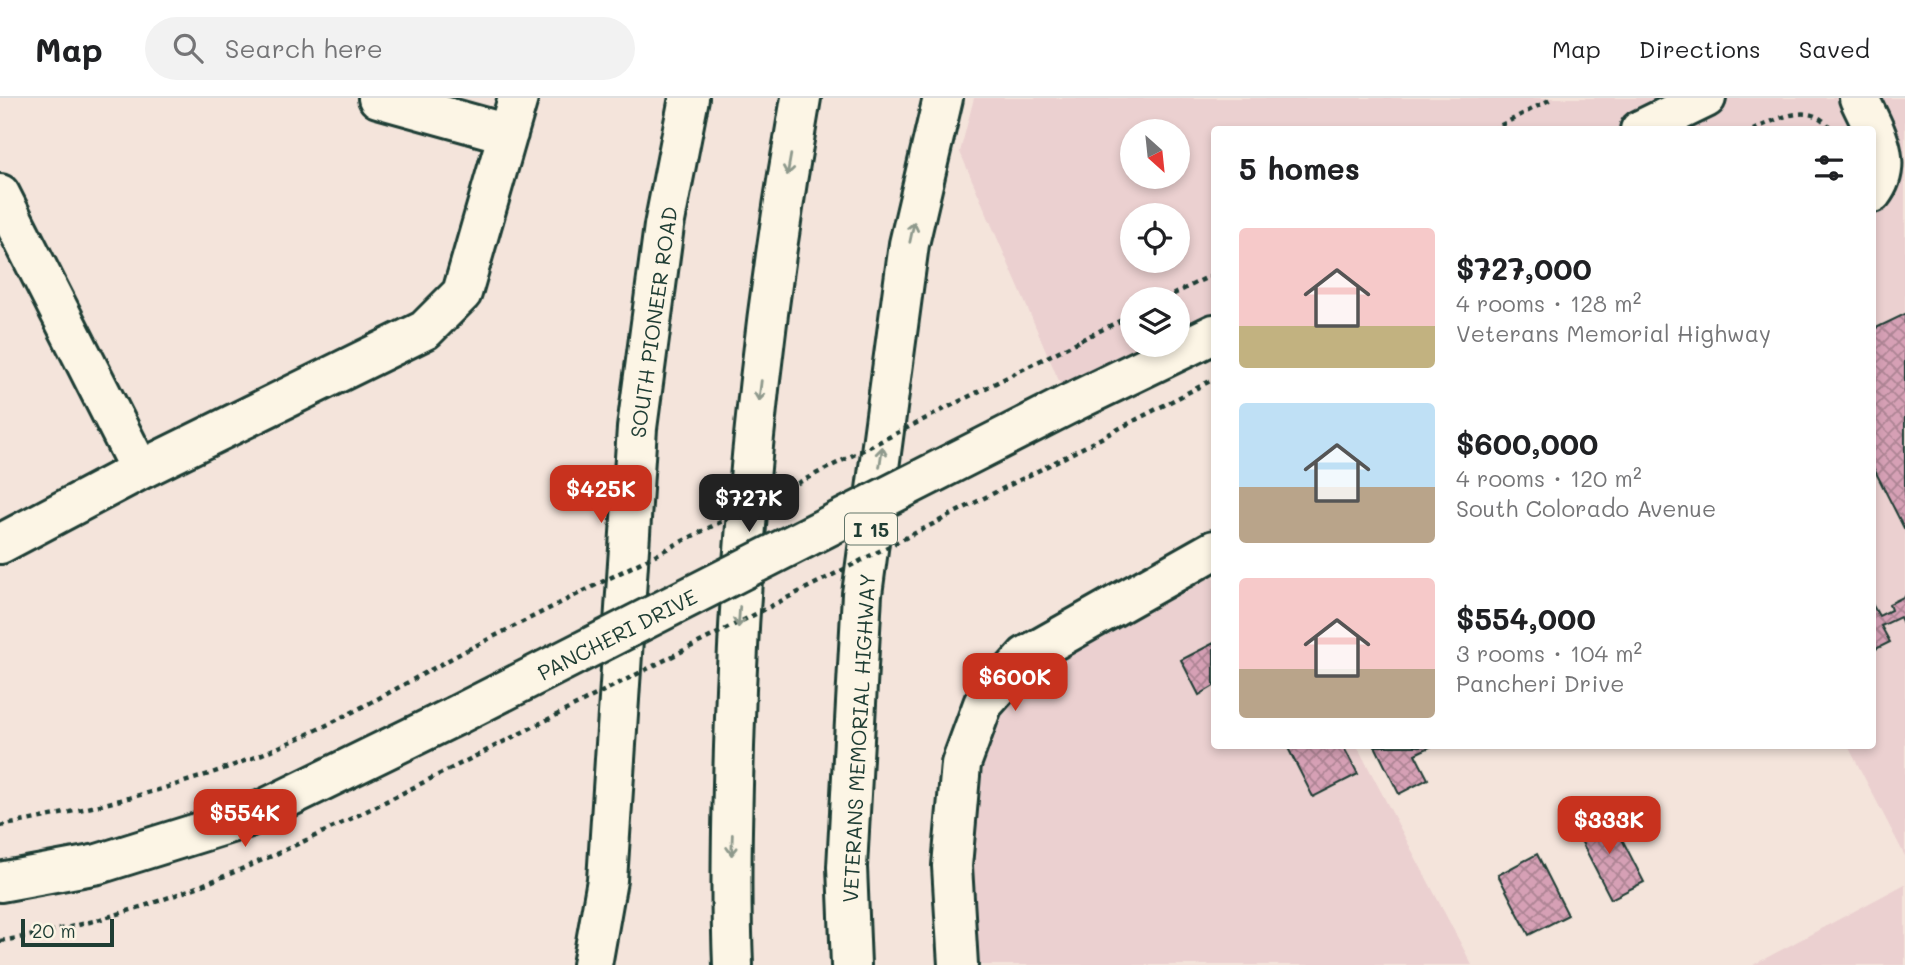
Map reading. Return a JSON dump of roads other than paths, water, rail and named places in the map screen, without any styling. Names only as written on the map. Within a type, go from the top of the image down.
[{"type":"main road","points":[[0,544],[140,470],[425,330],[448,310],[462,293],[513,116],[378,98]]},
{"type":"main road","name":"SOUTH PIONEER ROAD","points":[[592,965],[607,880],[637,428],[664,226],[689,98]]},
{"type":"main road","points":[[733,965],[730,898],[737,642],[749,489],[778,240],[801,98]]},
{"type":"main road","name":"VETERANS MEMORIAL HIGHWAY","points":[[850,965],[847,867],[862,594],[909,244],[943,98]]},
{"type":"main road","points":[[1648,126],[1706,98]]},
{"type":"main road","points":[[1859,98],[1871,126]]},
{"type":"main road","points":[[1876,137],[1885,157],[1876,188]]},
{"type":"main road","points":[[0,194],[140,470]]},
{"type":"main road","name":"PANCHERI DRIVE","points":[[0,882],[97,863],[246,818],[455,716],[1069,404],[1211,335]]},
{"type":"main road","points":[[958,965],[952,866],[961,764],[983,704],[1026,656],[1211,552]]}]
